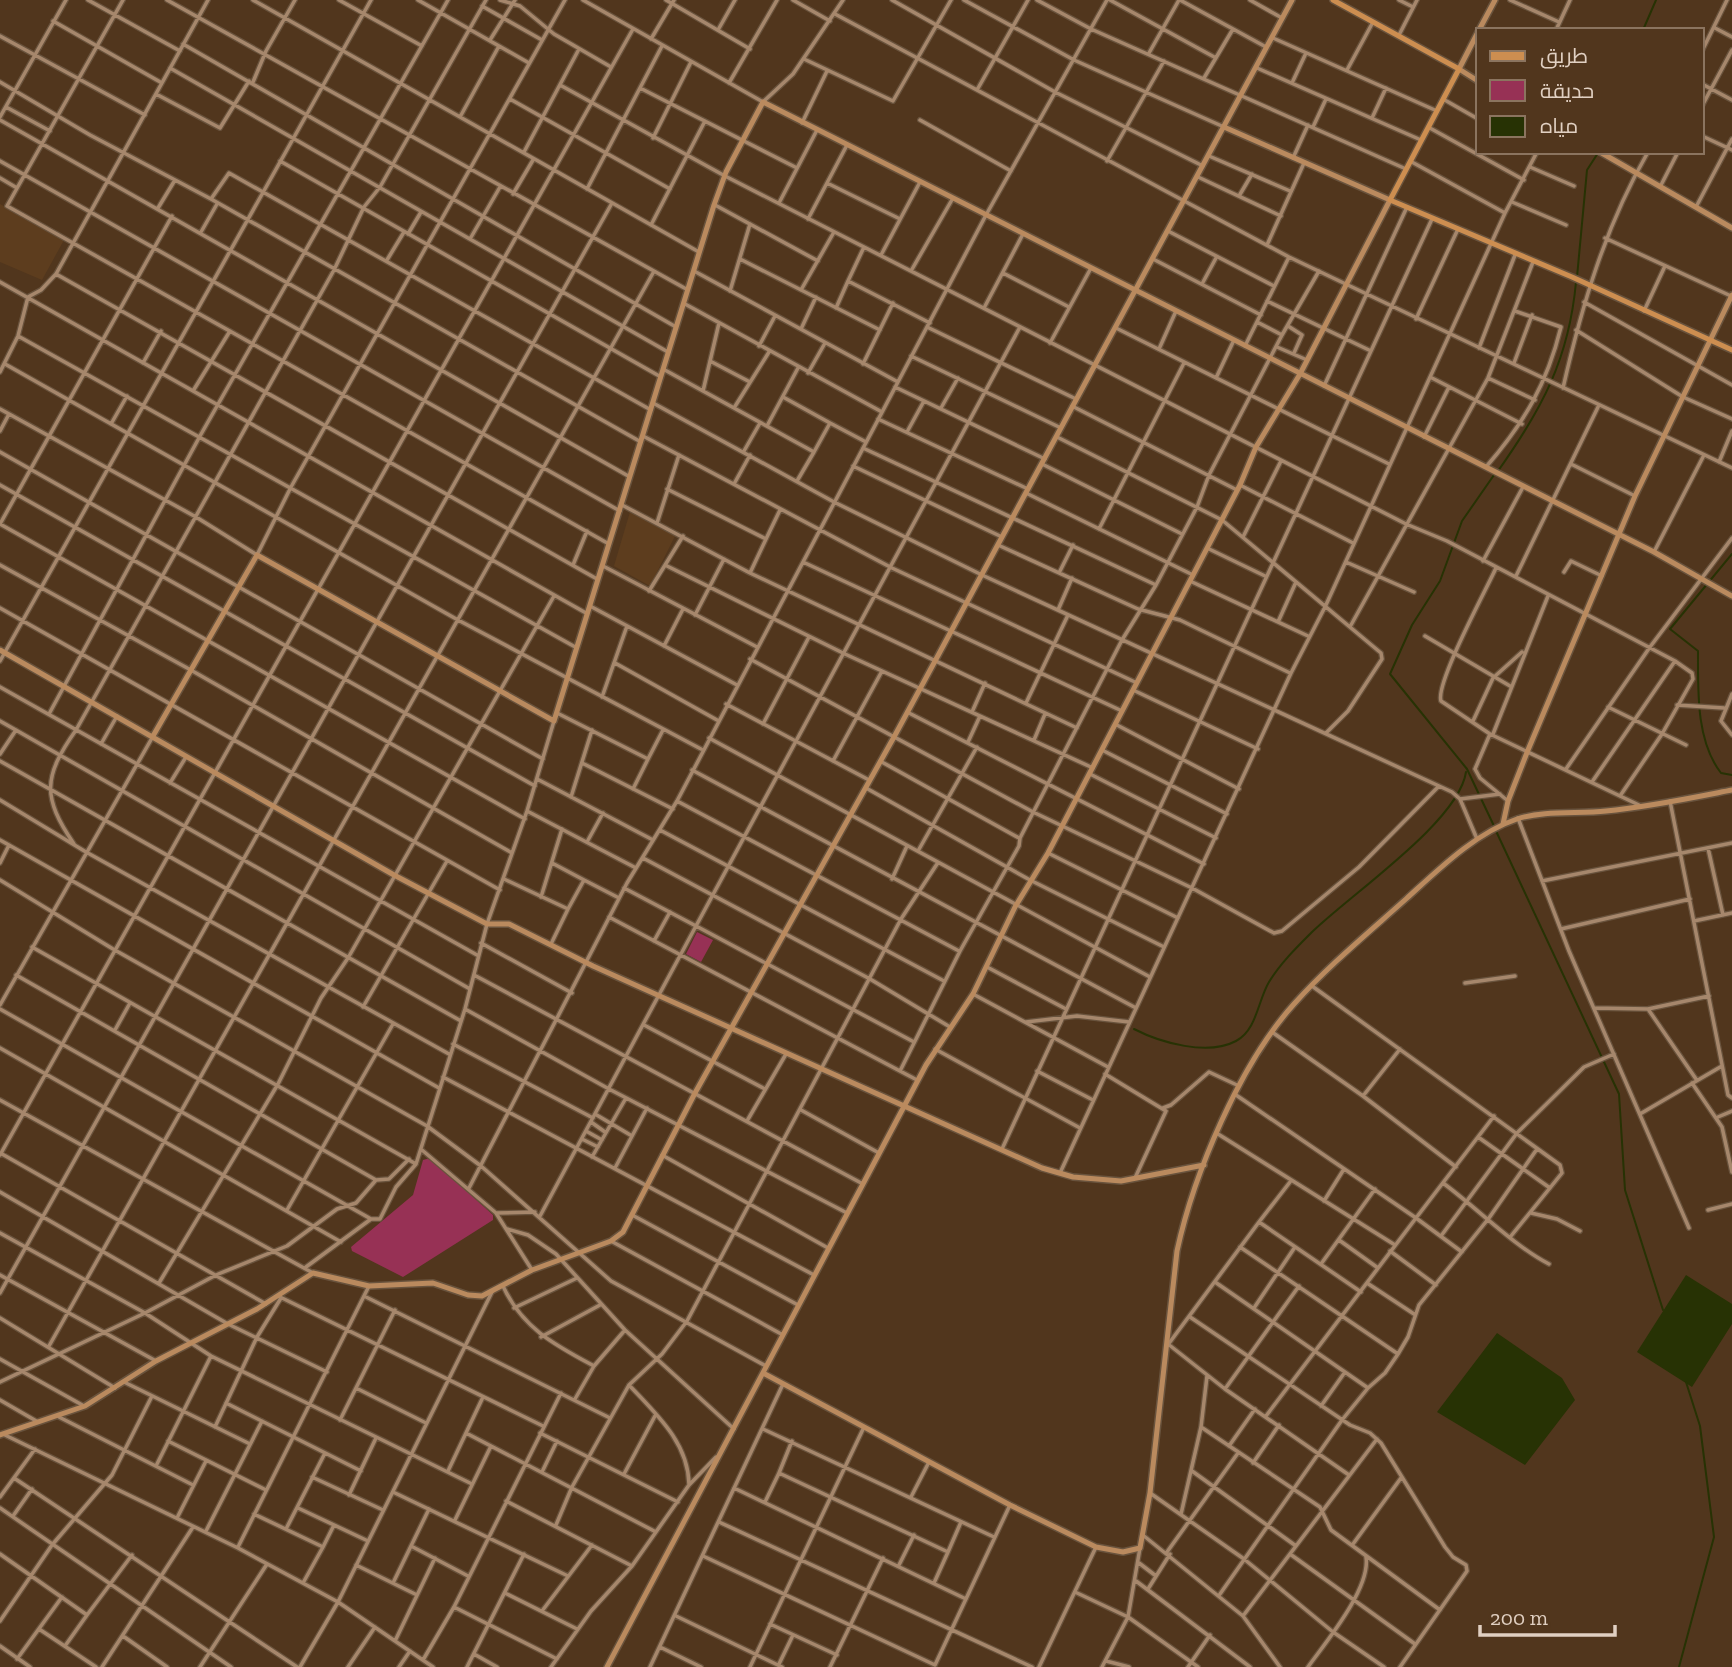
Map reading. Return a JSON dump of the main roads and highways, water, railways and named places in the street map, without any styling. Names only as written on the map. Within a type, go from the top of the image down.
[{"type":"main road","points":[[1336,1],[1459,69],[1390,200],[1572,277],[1732,350]]},
{"type":"water","points":[[1686,1275],[1732,1304],[1732,1324],[1692,1387],[1637,1352]]},
{"type":"water","points":[[1497,1333],[1562,1378],[1575,1400],[1525,1465],[1437,1412]]},
{"type":"waterway","points":[[1644,28],[1656,0]]},
{"type":"waterway","points":[[1577,277],[1587,170],[1597,154]]},
{"type":"waterway","points":[[1498,471],[1528,426],[1551,382],[1567,335],[1576,282]]},
{"type":"waterway","points":[[1494,475],[1462,521],[1440,581],[1412,625],[1390,674],[1467,769],[1494,826]]},
{"type":"waterway","points":[[1732,554],[1670,629],[1698,651],[1700,715],[1707,746],[1721,773],[1732,775]]},
{"type":"waterway","points":[[1134,1029],[1171,1043],[1199,1047],[1225,1045],[1243,1036],[1253,1022],[1265,989],[1283,963],[1327,918],[1424,835],[1459,792],[1466,772]]},
{"type":"waterway","points":[[1496,831],[1619,1094],[1625,1190],[1663,1310]]},
{"type":"waterway","points":[[1679,1667],[1714,1537],[1700,1426],[1686,1382]]}]
